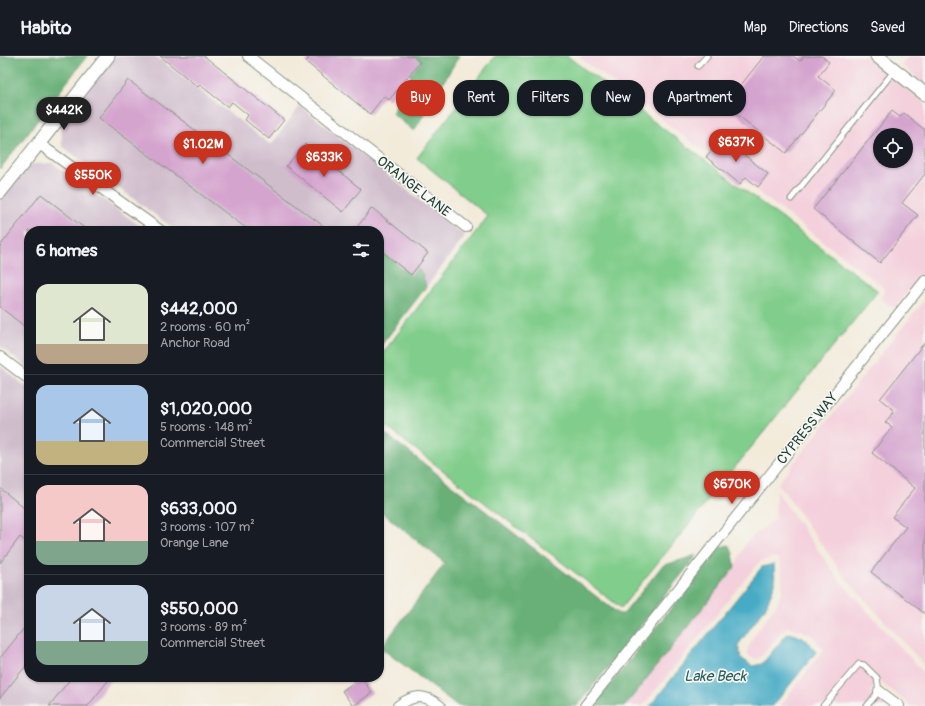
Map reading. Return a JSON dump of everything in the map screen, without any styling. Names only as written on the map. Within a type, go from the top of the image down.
[{"type":"street","points":[[0,192],[108,56]]},
{"type":"street","name":"ORANGE LANE","points":[[248,56],[466,227]]},
{"type":"street","points":[[877,56],[925,94]]},
{"type":"street","points":[[38,143],[154,226]]},
{"type":"street","name":"CYPRESS WAY","points":[[585,706],[925,281]]},
{"type":"street","points":[[0,357],[24,375]]},
{"type":"street","points":[[880,691],[899,706]]},
{"type":"street","points":[[398,706],[408,699],[419,696],[434,701],[440,706]]},
{"type":"lane","points":[[698,66],[707,56]]},
{"type":"lane","points":[[791,200],[895,70]]},
{"type":"lane","points":[[823,706],[859,664],[864,665],[877,678],[880,691],[867,706]]},
{"type":"shaded area","points":[[116,56],[155,56],[271,145],[300,106],[465,236],[426,287],[422,273],[384,236],[384,226],[170,226],[62,146],[61,122]]},
{"type":"shaded area","points":[[578,56],[865,56],[925,103],[925,270],[894,309],[880,298],[884,291],[882,286],[657,116],[746,116],[746,80],[653,80],[653,113],[645,107],[645,80],[610,80]]},
{"type":"shaded area","points":[[909,56],[925,56],[925,84],[901,65]]},
{"type":"shaded area","points":[[52,163],[140,226],[24,226],[24,365],[0,346],[0,201],[30,164]]},
{"type":"shaded area","points":[[925,299],[925,666],[845,577],[778,483]]},
{"type":"shaded area","points":[[0,366],[24,385],[24,682],[109,682],[90,706],[0,706]]},
{"type":"shaded area","points":[[776,491],[840,581],[925,674],[925,706],[911,706],[879,681],[870,692],[887,706],[780,706],[824,650],[812,635],[788,627],[783,630],[760,658],[754,659],[750,657],[747,652],[755,634],[777,604],[782,590],[780,562],[775,557],[758,563],[643,706],[625,706],[735,567],[746,542],[776,518]]},
{"type":"green space","points":[[0,56],[87,56],[0,169]]},
{"type":"green space","points":[[409,56],[459,56],[445,80],[409,80],[411,76]]},
{"type":"green space","points":[[495,56],[567,56],[599,80],[591,80],[591,116],[645,115],[878,291],[621,608],[384,425],[384,351],[488,216],[417,158],[453,111],[453,116],[509,116],[509,80],[477,80]]},
{"type":"green space","points":[[396,105],[396,116],[423,116],[414,131],[392,113]]},
{"type":"green space","points":[[384,248],[396,248],[422,273],[426,287],[384,342]]},
{"type":"green space","points":[[384,433],[619,614],[623,614],[626,611],[662,566],[697,555],[577,706],[458,706],[384,650],[384,644],[445,563],[384,514]]},
{"type":"green space","points":[[729,545],[733,553],[735,567],[625,706],[593,706],[720,547]]},
{"type":"water","name":"Lake Beck","points":[[774,564],[775,584],[765,608],[738,645],[741,658],[752,666],[762,664],[788,633],[804,639],[816,652],[773,706],[650,706],[762,567]]},
{"type":"building","points":[[160,56],[204,56],[284,120],[269,139],[245,120],[248,115],[232,102],[228,107],[200,85],[198,87]]},
{"type":"building","points":[[310,56],[413,56],[420,62],[405,80],[396,80],[396,91],[389,100],[384,96],[370,114],[306,62]]},
{"type":"building","points":[[764,56],[793,56],[800,61],[804,56],[822,56],[829,62],[818,76],[836,90],[786,153],[739,116],[746,116],[745,80]]},
{"type":"building","points":[[128,80],[323,226],[243,226],[99,118]]},
{"type":"building","points":[[892,111],[900,117],[904,113],[925,130],[925,174],[902,203],[918,215],[880,263],[813,209],[873,135],[873,168],[913,168],[913,128],[878,128]]},
{"type":"building","points":[[722,137],[768,174],[758,187],[746,177],[740,184],[706,157]]},
{"type":"building","points":[[305,144],[361,189],[343,212],[286,166]]},
{"type":"building","points":[[41,194],[82,226],[24,226],[24,326],[0,307],[0,246]]},
{"type":"building","points":[[372,208],[428,253],[411,275],[384,253],[384,226],[358,226]]},
{"type":"building","points":[[925,342],[925,614],[871,572],[906,527],[892,517],[915,488],[872,453],[892,427],[885,422],[895,411],[880,399]]},
{"type":"building","points":[[0,488],[24,508],[24,540],[20,537],[0,563]]},
{"type":"building","points":[[24,628],[24,668],[0,698],[0,658]]},
{"type":"building","points":[[68,682],[107,682],[88,706],[49,706]]},
{"type":"building","points":[[354,682],[364,682],[372,693],[353,706],[342,691]]}]
